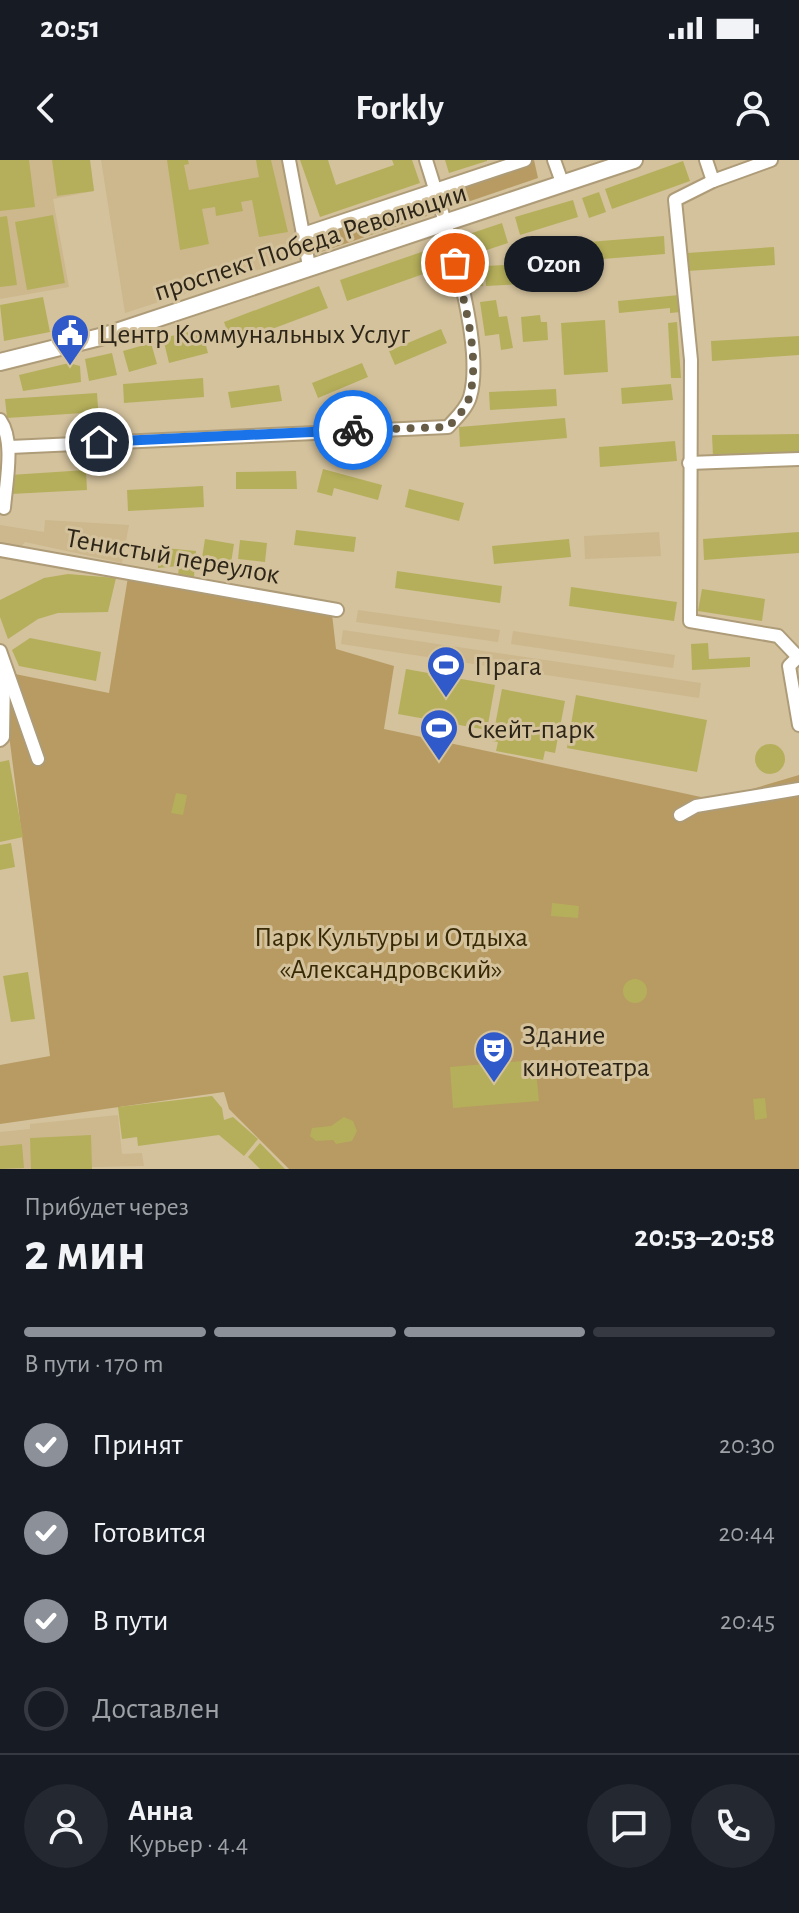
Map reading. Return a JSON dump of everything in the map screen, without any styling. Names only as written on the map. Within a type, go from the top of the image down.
[{"type":"main road","name":"проспект Победа Революции","points":[[0,362],[104,336],[634,160]]},
{"type":"street","points":[[289,160],[309,266]]},
{"type":"street","points":[[10,447],[448,427],[470,397],[473,359],[458,277],[426,160]]},
{"type":"street","points":[[303,234],[525,160]]},
{"type":"street","points":[[554,160],[563,185]]},
{"type":"street","points":[[706,160],[713,181]]},
{"type":"street","points":[[771,160],[713,181],[675,200],[691,360],[690,621],[778,636],[798,658],[789,666],[799,725]]},
{"type":"street","points":[[0,420],[10,447],[4,508]]},
{"type":"street","points":[[689,463],[799,459]]},
{"type":"street","name":"Тенистый переулок","points":[[0,550],[136,571],[337,610]]},
{"type":"street","points":[[0,651],[38,759]]},
{"type":"street","points":[[0,740],[3,737],[4,666]]},
{"type":"street","points":[[680,815],[696,806],[799,789]]},
{"type":"shaded area","points":[[0,160],[90,160],[94,191],[53,199],[69,287],[0,299]]},
{"type":"shaded area","points":[[101,160],[283,160],[299,240],[292,259],[125,313]]},
{"type":"shaded area","points":[[45,520],[129,525],[122,563],[25,542],[21,547],[0,544],[0,525],[44,532]]},
{"type":"shaded area","points":[[659,532],[661,556],[585,559],[584,536]]},
{"type":"shaded area","points":[[358,610],[500,630],[498,642],[356,622]]},
{"type":"shaded area","points":[[343,630],[701,683],[699,698],[341,644]]},
{"type":"shaded area","points":[[513,631],[675,655],[673,668],[511,644]]},
{"type":"shaded area","points":[[118,1115],[122,1154],[142,1153],[144,1166],[0,1169],[0,1132],[30,1129],[30,1124]]},
{"type":"green space","points":[[534,160],[538,178],[318,253],[315,236]]},
{"type":"green space","name":"Парк Культуры и Отдыха «Александровский»","points":[[128,577],[332,614],[336,649],[394,666],[384,729],[715,800],[799,775],[799,1169],[289,1169],[229,1109],[224,1092],[0,1124],[0,1065],[50,1056],[3,688],[15,674],[109,693]]},
{"type":"building","points":[[0,160],[29,160],[35,207],[0,211]]},
{"type":"building","points":[[52,160],[90,160],[94,191],[57,196]]},
{"type":"building","points":[[167,160],[188,160],[189,164],[184,165],[189,190],[259,177],[256,160],[271,160],[288,232],[259,237],[252,200],[241,202],[243,211],[216,216],[215,207],[202,209],[209,244],[180,250]]},
{"type":"building","points":[[300,160],[328,160],[336,185],[394,165],[392,160],[412,160],[420,183],[320,217]]},
{"type":"building","points":[[445,160],[487,160],[487,161],[449,173]]},
{"type":"building","points":[[683,161],[690,181],[612,209],[605,189]]},
{"type":"building","points":[[599,192],[606,212],[589,218],[582,198]]},
{"type":"building","points":[[573,200],[578,217],[520,235],[515,217]]},
{"type":"building","points":[[53,215],[65,283],[27,290],[15,222]]},
{"type":"building","points":[[7,216],[17,285],[0,287],[0,217]]},
{"type":"building","points":[[502,223],[508,243],[463,258],[457,238]]},
{"type":"building","points":[[664,236],[665,254],[590,260],[588,242]]},
{"type":"building","points":[[439,246],[446,266],[347,301],[340,280]]},
{"type":"building","points":[[774,247],[775,265],[688,271],[687,253]]},
{"type":"building","points":[[559,262],[560,282],[486,286],[485,266]]},
{"type":"building","points":[[482,266],[483,286],[466,287],[465,267]]},
{"type":"building","points":[[319,286],[328,308],[232,344],[224,322]]},
{"type":"building","points":[[679,295],[681,312],[670,313],[670,308],[619,313],[618,301]]},
{"type":"building","points":[[43,297],[50,332],[4,341],[0,305]]},
{"type":"building","points":[[496,300],[499,317],[507,316],[513,348],[501,350],[499,334],[485,336],[480,302]]},
{"type":"building","points":[[540,315],[541,322],[547,322],[548,340],[523,342],[521,317]]},
{"type":"building","points":[[605,320],[608,372],[564,375],[561,323]]},
{"type":"building","points":[[677,322],[681,378],[671,378],[668,323]]},
{"type":"building","points":[[441,329],[447,343],[395,365],[389,351]]},
{"type":"building","points":[[188,332],[189,337],[203,334],[208,353],[169,363],[163,338]]},
{"type":"building","points":[[799,336],[799,355],[712,361],[711,341]]},
{"type":"building","points":[[151,343],[157,364],[129,372],[123,351]]},
{"type":"building","points":[[112,353],[117,375],[89,381],[85,359]]},
{"type":"building","points":[[69,363],[80,366],[81,382],[23,391],[19,375]]},
{"type":"building","points":[[362,363],[368,377],[318,398],[312,383]]},
{"type":"building","points":[[203,378],[204,397],[124,403],[123,384]]},
{"type":"building","points":[[671,384],[673,400],[622,404],[621,388]]},
{"type":"building","points":[[279,385],[282,401],[231,408],[228,392]]},
{"type":"building","points":[[556,389],[557,406],[490,410],[489,392]]},
{"type":"building","points":[[97,393],[99,421],[83,422],[83,413],[7,418],[5,399]]},
{"type":"building","points":[[565,418],[567,438],[460,447],[459,427]]},
{"type":"building","points":[[799,434],[799,455],[713,456],[712,435]]},
{"type":"building","points":[[675,441],[677,461],[600,467],[599,447]]},
{"type":"building","points":[[323,469],[382,485],[378,500],[334,488],[332,496],[317,492]]},
{"type":"building","points":[[86,470],[87,490],[11,494],[10,475]]},
{"type":"building","points":[[296,471],[297,489],[236,489],[236,472]]},
{"type":"building","points":[[203,486],[204,507],[128,511],[127,490]]},
{"type":"building","points":[[409,489],[464,503],[459,521],[405,507]]},
{"type":"building","points":[[296,530],[356,537],[354,552],[294,545]]},
{"type":"building","points":[[799,532],[799,553],[704,560],[703,539]]},
{"type":"building","points":[[205,539],[234,544],[231,563],[202,558]]},
{"type":"building","points":[[569,539],[571,557],[494,564],[492,546]]},
{"type":"building","points":[[240,540],[267,543],[265,562],[238,559]]},
{"type":"building","points":[[155,547],[196,551],[194,577],[178,576],[179,566],[158,568],[158,563],[153,563]]},
{"type":"building","points":[[397,571],[502,586],[500,603],[395,588]]},
{"type":"building","points":[[68,574],[116,578],[108,612],[58,613],[38,619],[8,639],[0,617],[0,600],[44,578]]},
{"type":"building","points":[[571,587],[677,602],[674,621],[569,606]]},
{"type":"building","points":[[702,589],[765,599],[762,621],[698,611]]},
{"type":"building","points":[[30,638],[101,652],[96,681],[19,666],[12,650]]},
{"type":"building","points":[[708,643],[709,659],[750,657],[750,667],[692,670],[691,644]]},
{"type":"building","name":"Прага","points":[[406,669],[495,685],[487,730],[398,714]]},
{"type":"building","points":[[502,689],[565,701],[555,753],[545,751],[543,760],[496,751],[498,742],[492,741]]},
{"type":"building","points":[[576,695],[707,720],[697,772],[567,748]]},
{"type":"building","points":[[770,744],[780,749],[785,759],[780,769],[770,774],[760,769],[755,759],[760,749]]},
{"type":"building","points":[[9,760],[23,837],[0,842],[0,762]]},
{"type":"building","points":[[176,793],[187,795],[183,815],[171,813]]},
{"type":"building","points":[[11,843],[15,867],[0,870],[0,845]]},
{"type":"building","points":[[552,903],[579,906],[578,918],[551,916]]},
{"type":"building","points":[[28,972],[35,1019],[11,1022],[3,976]]},
{"type":"building","points":[[635,979],[644,982],[647,991],[644,1000],[635,1003],[626,1000],[623,991],[626,982]]},
{"type":"building","name":"Здание кинотеатра","points":[[535,1060],[539,1101],[453,1108],[450,1067]]},
{"type":"building","points":[[212,1096],[222,1108],[224,1120],[233,1117],[258,1139],[244,1156],[219,1135],[138,1146],[137,1137],[122,1139],[118,1107]]},
{"type":"building","points":[[765,1098],[767,1118],[755,1120],[753,1099]]},
{"type":"building","points":[[344,1117],[353,1121],[357,1131],[352,1141],[336,1144],[333,1140],[316,1141],[310,1136],[312,1128],[331,1126]]},
{"type":"building","points":[[91,1135],[92,1169],[31,1169],[30,1138]]},
{"type":"building","points":[[260,1143],[285,1169],[260,1169],[248,1157]]},
{"type":"building","points":[[22,1144],[24,1168],[0,1169],[0,1146]]},
{"type":"way so far","points":[[353,430],[448,427],[460,414],[470,397],[473,359],[455,263]]},
{"type":"place","name":"Ozon","points":[[455,263]]},
{"type":"place","name":"Центр Коммунальных Услуг","points":[[70,367]]},
{"type":"place","name":"Прага","points":[[446,699]]},
{"type":"place","name":"Скейт-парк","points":[[439,762]]},
{"type":"place","name":"Здание кинотеатра","points":[[494,1084]]},
{"type":"route","points":[[99,442],[353,430]]}]
